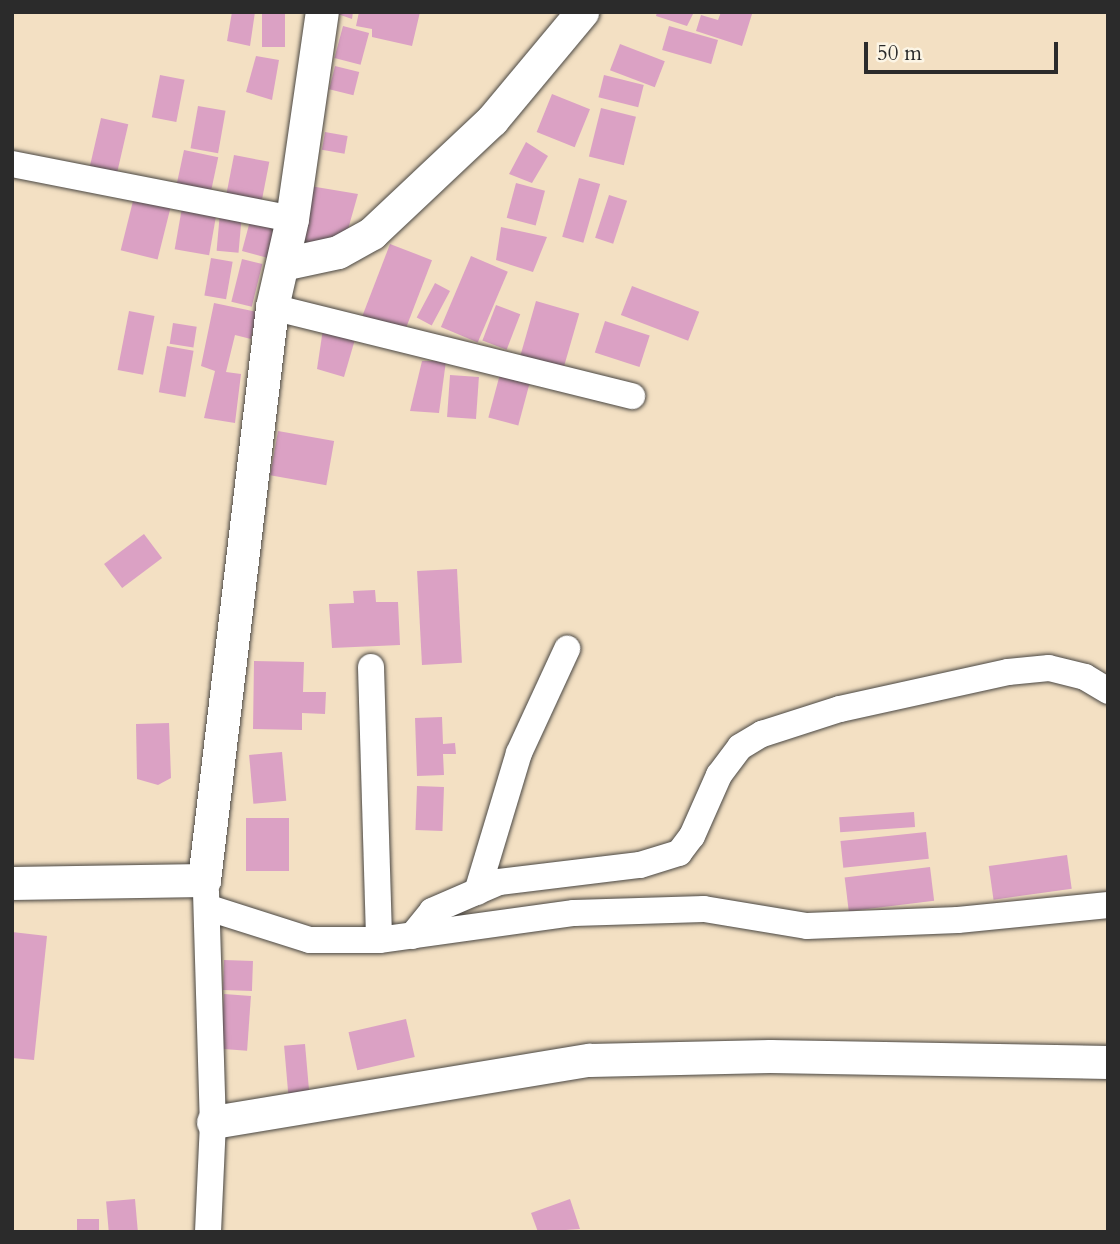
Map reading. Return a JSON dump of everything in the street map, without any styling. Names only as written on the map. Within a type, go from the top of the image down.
[{"type":"street","points":[[208,1232],[213,1122],[207,894],[272,307],[292,219],[323,12]]},
{"type":"street","points":[[283,264],[338,252],[372,233],[492,120],[582,12]]},
{"type":"street","points":[[12,164],[292,219]]},
{"type":"street","points":[[272,307],[632,396]]},
{"type":"street","points":[[477,892],[519,753],[567,649]]},
{"type":"street","points":[[371,667],[379,940]]},
{"type":"street","points":[[412,936],[432,911],[499,882],[640,864],[679,853],[692,836],[719,775],[740,747],[762,734],[840,709],[1008,672],[1049,668],[1085,677],[1108,691]]},
{"type":"street","points":[[12,883],[207,894],[310,940],[379,940],[574,913],[704,909],[820,925],[958,920],[1108,905]]},
{"type":"street","points":[[213,1122],[589,1060],[770,1056],[1108,1062]]},
{"type":"building","points":[[232,12],[255,12],[250,46],[227,41]]},
{"type":"building","points":[[262,12],[285,12],[285,47],[262,47]]},
{"type":"building","points":[[332,12],[353,12],[352,19]]},
{"type":"building","points":[[359,12],[420,12],[412,46],[372,37],[372,29],[356,26]]},
{"type":"building","points":[[657,12],[694,12],[687,26],[656,16]]},
{"type":"building","points":[[721,12],[752,14],[742,46],[696,31],[701,15],[718,20]]},
{"type":"building","points":[[343,26],[369,33],[361,65],[334,58]]},
{"type":"building","points":[[669,26],[718,40],[711,64],[662,50]]},
{"type":"building","points":[[620,44],[665,61],[655,87],[610,70]]},
{"type":"building","points":[[256,56],[279,60],[272,100],[246,92]]},
{"type":"building","points":[[335,66],[359,72],[353,95],[329,89]]},
{"type":"building","points":[[160,75],[185,80],[176,122],[152,117]]},
{"type":"building","points":[[604,75],[644,85],[638,107],[598,97]]},
{"type":"building","points":[[552,94],[590,109],[575,147],[537,132]]},
{"type":"building","points":[[198,106],[226,111],[218,153],[191,148]]},
{"type":"building","points":[[601,108],[636,117],[624,165],[589,157]]},
{"type":"building","points":[[101,118],[128,124],[117,173],[90,167]]},
{"type":"building","points":[[325,132],[348,136],[345,154],[322,150]]},
{"type":"building","points":[[526,142],[548,156],[532,183],[509,174]]},
{"type":"building","points":[[184,150],[218,157],[211,192],[177,185]]},
{"type":"building","points":[[234,155],[269,162],[261,203],[226,196]]},
{"type":"building","points":[[579,178],[600,184],[583,243],[562,237]]},
{"type":"building","points":[[516,183],[545,191],[536,226],[507,218]]},
{"type":"building","points":[[310,186],[358,194],[345,240],[298,245]]},
{"type":"building","points":[[609,195],[627,201],[613,244],[595,238]]},
{"type":"building","points":[[134,197],[171,206],[158,260],[121,250]]},
{"type":"building","points":[[183,202],[217,208],[209,255],[175,249]]},
{"type":"building","points":[[220,212],[242,214],[239,253],[217,251]]},
{"type":"building","points":[[250,221],[277,228],[269,258],[242,251]]},
{"type":"building","points":[[501,227],[547,237],[533,272],[496,260]]},
{"type":"building","points":[[390,244],[432,260],[404,334],[362,318]]},
{"type":"building","points":[[471,256],[508,272],[478,343],[441,327]]},
{"type":"building","points":[[211,258],[233,262],[226,299],[204,295]]},
{"type":"building","points":[[242,259],[262,264],[252,307],[231,302]]},
{"type":"building","points":[[435,283],[450,291],[432,325],[417,317]]},
{"type":"building","points":[[632,286],[699,312],[688,341],[621,315]]},
{"type":"building","points":[[536,301],[579,313],[563,370],[520,358]]},
{"type":"building","points":[[214,303],[257,312],[251,339],[235,335],[226,372],[241,374],[235,423],[204,418],[215,371],[201,366]]},
{"type":"building","points":[[496,305],[520,314],[507,350],[482,340]]},
{"type":"building","points":[[129,311],[155,316],[143,375],[118,370]]},
{"type":"building","points":[[605,321],[650,336],[640,367],[595,352]]},
{"type":"building","points":[[173,323],[197,327],[193,347],[170,344]]},
{"type":"building","points":[[323,329],[356,336],[344,377],[317,369]]},
{"type":"building","points":[[167,346],[194,351],[185,397],[159,392]]},
{"type":"building","points":[[422,361],[446,361],[439,413],[410,411]]},
{"type":"building","points":[[500,374],[530,382],[518,425],[488,417]]},
{"type":"building","points":[[450,375],[479,377],[476,419],[447,417]]},
{"type":"building","points":[[278,431],[334,441],[326,485],[270,475]]},
{"type":"building","points":[[144,534],[162,558],[122,588],[104,564]]},
{"type":"building","points":[[457,569],[462,663],[422,665],[417,571]]},
{"type":"building","points":[[375,590],[376,602],[398,602],[400,645],[332,648],[329,604],[354,603],[353,591]]},
{"type":"building","points":[[254,661],[304,662],[303,692],[326,692],[325,714],[302,713],[302,730],[253,729]]},
{"type":"building","points":[[442,717],[443,744],[455,743],[456,754],[443,754],[444,775],[417,776],[415,718]]},
{"type":"building","points":[[169,723],[171,778],[158,785],[137,779],[136,724]]},
{"type":"building","points":[[282,752],[286,801],[253,804],[249,755]]},
{"type":"building","points":[[417,786],[444,787],[442,831],[415,830]]},
{"type":"building","points":[[914,812],[915,827],[840,832],[839,817]]},
{"type":"building","points":[[246,818],[289,818],[289,871],[246,871]]},
{"type":"building","points":[[926,832],[929,859],[843,868],[840,841]]},
{"type":"building","points":[[1067,855],[1072,889],[994,900],[989,866]]},
{"type":"building","points":[[930,867],[934,901],[849,911],[845,877]]},
{"type":"building","points":[[12,932],[47,936],[34,1060],[12,1058]]},
{"type":"building","points":[[224,960],[253,961],[252,991],[223,990]]},
{"type":"building","points":[[224,994],[251,996],[247,1051],[220,1049]]},
{"type":"building","points":[[406,1019],[415,1057],[357,1070],[349,1032]]},
{"type":"building","points":[[305,1044],[309,1092],[288,1094],[284,1046]]},
{"type":"building","points":[[135,1199],[138,1232],[109,1232],[106,1202]]},
{"type":"building","points":[[570,1199],[580,1229],[538,1232],[531,1213]]},
{"type":"building","points":[[77,1219],[99,1219],[99,1232],[77,1232]]}]
